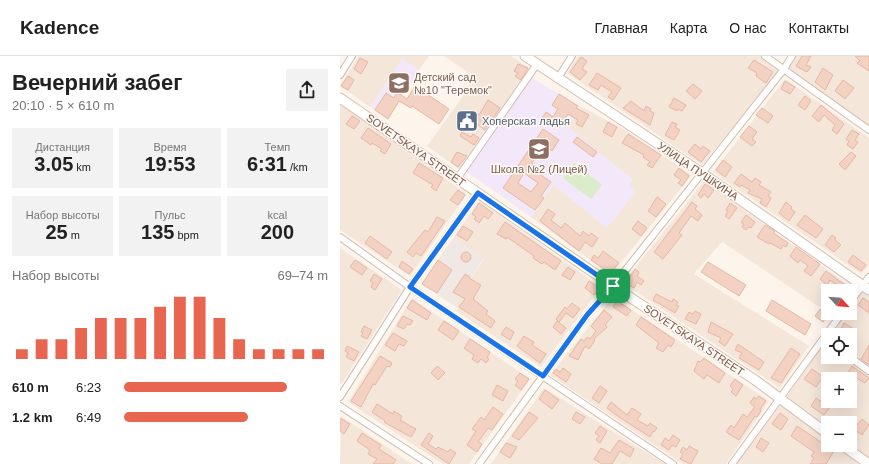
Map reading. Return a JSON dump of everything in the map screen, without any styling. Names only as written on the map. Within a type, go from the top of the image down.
[{"type":"main road","name":"УЛИЦА ПУШКИНА","points":[[524,56],[702,173],[866,287]]},
{"type":"main road","name":"SOVETSKAYA STREET","points":[[340,98],[613,286],[754,380],[821,429]]},
{"type":"main road","points":[[852,452],[869,464]]},
{"type":"street","points":[[340,75],[352,56]]},
{"type":"street","points":[[558,78],[572,56]]},
{"type":"street","points":[[765,56],[869,130]]},
{"type":"street","points":[[479,464],[587,315],[613,286],[784,70],[792,56]]},
{"type":"street","points":[[457,179],[537,64]]},
{"type":"street","points":[[340,397],[410,287],[478,193]]},
{"type":"street","points":[[340,237],[410,287],[673,464]]},
{"type":"street","points":[[857,295],[866,287],[869,276]]},
{"type":"street","points":[[732,464],[821,346]]},
{"type":"street","points":[[857,362],[869,371]]},
{"type":"street","points":[[340,406],[429,464]]},
{"type":"shaded area","points":[[359,56],[429,56],[419,70],[402,59],[370,107],[340,86]]},
{"type":"shaded area","points":[[444,56],[511,56],[529,68],[459,169],[427,146],[476,78]]},
{"type":"shaded area","points":[[578,56],[760,56],[781,70],[702,165],[567,73]]},
{"type":"shaded area","points":[[795,56],[869,56],[869,127],[787,69]]},
{"type":"shaded area","name":"Детский сад №10 \"Теремок\"","points":[[402,59],[419,70],[388,119],[370,107]]},
{"type":"shaded area","name":"Школа №2 (Лицей)","points":[[532,78],[580,106],[568,127],[633,180],[629,184],[636,192],[607,228],[553,185],[531,217],[467,172]]},
{"type":"shaded area","points":[[785,79],[869,138],[869,265],[861,274],[713,172]]},
{"type":"shaded area","points":[[340,104],[467,194],[410,276],[340,230]]},
{"type":"shaded area","points":[[580,106],[623,129],[692,175],[611,275],[531,217],[553,185],[629,184],[633,180],[567,127]]},
{"type":"shaded area","points":[[704,181],[847,284],[821,284],[821,308],[722,242],[694,274],[809,346],[780,388],[623,283]]},
{"type":"shaded area","points":[[479,201],[601,287],[541,367],[456,311],[458,308],[453,305],[484,259],[453,238]]},
{"type":"shaded area","points":[[453,238],[484,258],[453,305],[422,284]]},
{"type":"shaded area","points":[[340,248],[402,290],[340,386]]},
{"type":"shaded area","points":[[863,289],[869,294],[869,368],[857,359],[857,328],[835,328],[841,320],[857,320],[857,297]]},
{"type":"shaded area","points":[[613,297],[769,401],[726,464],[683,464],[550,375]]},
{"type":"shaded area","points":[[412,298],[530,379],[469,464],[443,464],[348,402]]},
{"type":"shaded area","points":[[821,348],[821,364],[857,363],[869,372],[869,458],[857,449],[857,416],[821,416],[821,422],[787,396]]},
{"type":"shaded area","points":[[544,388],[665,464],[491,464]]},
{"type":"shaded area","points":[[781,404],[821,433],[821,452],[848,452],[864,464],[736,464]]},
{"type":"shaded area","points":[[341,416],[412,464],[340,464]]},
{"type":"green space","points":[[574,163],[602,185],[591,199],[563,178]]},
{"type":"building","points":[[802,56],[811,56],[806,65],[811,67],[807,72],[796,66]]},
{"type":"building","points":[[855,56],[869,56],[869,71],[857,63],[860,61]]},
{"type":"building","points":[[581,57],[587,61],[582,69],[587,72],[580,80],[570,72]]},
{"type":"building","points":[[360,58],[368,62],[361,74],[354,69]]},
{"type":"building","points":[[754,60],[773,72],[766,83],[756,76],[757,73],[748,68]]},
{"type":"building","points":[[518,64],[528,68],[521,80],[515,76],[518,73],[514,71]]},
{"type":"building","points":[[823,68],[833,75],[825,90],[815,82]]},
{"type":"building","points":[[597,73],[621,88],[613,100],[608,97],[612,92],[601,85],[598,90],[589,85]]},
{"type":"building","points":[[348,76],[354,80],[348,90],[341,86]]},
{"type":"building","points":[[843,80],[854,88],[845,99],[835,91]]},
{"type":"building","points":[[785,81],[795,87],[790,94],[781,89]]},
{"type":"building","points":[[693,84],[702,91],[695,99],[686,91]]},
{"type":"building","points":[[415,86],[449,109],[439,124],[412,106],[411,108],[399,101],[388,119],[375,110],[386,93],[394,98],[397,92],[407,99]]},
{"type":"building","points":[[559,94],[578,106],[576,108],[589,115],[582,127],[576,124],[578,120],[568,114],[559,128],[542,118],[546,112],[553,117],[558,109],[552,105]]},
{"type":"building","points":[[805,96],[811,101],[805,110],[798,105]]},
{"type":"building","points":[[674,98],[686,105],[682,111],[678,109],[677,111],[669,107]]},
{"type":"building","points":[[488,100],[500,108],[485,130],[472,120],[477,114],[479,115]]},
{"type":"building","points":[[631,101],[644,111],[646,106],[651,109],[650,111],[654,113],[650,125],[623,108]]},
{"type":"building","points":[[821,105],[844,124],[837,134],[832,130],[835,125],[824,115],[819,122],[812,116]]},
{"type":"building","points":[[762,108],[773,116],[768,123],[756,115]]},
{"type":"building","points":[[352,116],[360,121],[354,129],[346,124]]},
{"type":"building","points":[[608,122],[617,127],[612,137],[603,132]]},
{"type":"building","points":[[672,122],[677,124],[675,127],[680,130],[674,140],[665,135]]},
{"type":"building","points":[[749,126],[757,132],[752,139],[756,142],[752,146],[740,137]]},
{"type":"building","points":[[368,128],[391,144],[385,154],[380,151],[382,149],[372,143],[371,145],[361,138]]},
{"type":"building","points":[[543,129],[559,140],[552,151],[545,145],[532,163],[540,169],[538,173],[551,182],[541,196],[544,198],[535,210],[503,188]],"holes":[[[524,173],[538,183],[531,192],[518,183]]]},
{"type":"building","points":[[852,130],[859,134],[855,140],[858,142],[853,149],[847,145],[849,141],[846,139]]},
{"type":"building","points":[[462,132],[471,137],[473,134],[479,138],[474,145],[460,136]]},
{"type":"building","points":[[628,134],[661,155],[652,168],[647,165],[650,162],[643,157],[644,155],[622,143]]},
{"type":"building","points":[[577,137],[597,152],[593,157],[573,142]]},
{"type":"building","points":[[695,144],[701,149],[703,146],[710,151],[701,162],[688,152]]},
{"type":"building","points":[[457,152],[467,156],[458,167],[451,162]]},
{"type":"building","points":[[851,152],[856,156],[845,170],[839,164]]},
{"type":"building","points":[[723,160],[732,167],[725,177],[716,170]]},
{"type":"building","points":[[419,163],[443,178],[436,191],[431,187],[433,185],[413,173]]},
{"type":"building","points":[[679,168],[689,176],[682,186],[678,183],[681,180],[674,175]]},
{"type":"building","points":[[741,174],[752,182],[755,178],[761,182],[759,185],[771,192],[768,196],[771,198],[766,207],[760,203],[762,199],[748,193],[750,190],[741,185],[740,187],[734,183]]},
{"type":"building","points":[[705,184],[714,190],[708,198],[704,194],[701,198],[698,195]]},
{"type":"building","points":[[458,190],[465,195],[458,205],[450,200]]},
{"type":"building","points":[[657,197],[666,204],[656,217],[648,211]]},
{"type":"building","points":[[692,202],[697,206],[695,209],[702,215],[698,221],[691,216],[679,233],[682,235],[663,259],[654,252]]},
{"type":"building","points":[[786,202],[795,212],[789,221],[779,213]]},
{"type":"building","points":[[479,203],[493,213],[488,219],[484,216],[479,223],[474,219],[476,217],[472,214]]},
{"type":"building","points":[[730,203],[737,208],[729,219],[725,216],[728,211],[726,210]]},
{"type":"building","points":[[548,209],[555,214],[551,220],[561,228],[565,223],[580,236],[583,231],[589,236],[591,233],[598,238],[592,247],[585,242],[579,251],[540,221]]},
{"type":"building","points":[[746,215],[755,222],[751,228],[749,227],[746,230],[742,227],[744,224],[741,222]]},
{"type":"building","points":[[805,215],[823,229],[816,238],[797,225]]},
{"type":"building","points":[[437,217],[445,221],[421,256],[416,253],[413,257],[407,252],[425,230],[428,232]]},
{"type":"building","points":[[638,221],[647,228],[641,236],[632,229]]},
{"type":"building","points":[[505,222],[561,261],[555,270],[544,262],[542,264],[533,258],[534,256],[507,237],[506,239],[497,234]]},
{"type":"building","points":[[765,225],[775,231],[773,233],[788,243],[786,247],[783,245],[781,249],[757,237]]},
{"type":"building","points":[[463,226],[473,232],[467,241],[457,235]]},
{"type":"building","points":[[832,235],[841,245],[834,252],[825,245]]},
{"type":"building","points":[[370,236],[392,252],[387,259],[365,243]]},
{"type":"building","points":[[796,247],[820,264],[811,276],[804,271],[808,266],[800,260],[798,263],[790,256]]},
{"type":"building","points":[[603,251],[619,263],[610,273],[591,260],[594,255],[598,258]]},
{"type":"building","points":[[464,252],[468,252],[470,253],[470,261],[464,262],[461,259],[461,255]]},
{"type":"building","points":[[853,255],[866,265],[861,271],[848,262]]},
{"type":"building","points":[[355,260],[367,268],[362,275],[350,267]]},
{"type":"building","points":[[438,260],[452,270],[437,293],[422,284]]},
{"type":"building","points":[[402,261],[413,269],[409,274],[399,267]]},
{"type":"building","points":[[708,262],[746,285],[739,296],[701,272]]},
{"type":"building","points":[[568,267],[575,272],[570,280],[562,275]]},
{"type":"building","points":[[635,269],[639,272],[637,276],[644,281],[641,285],[637,282],[634,288],[626,283]]},
{"type":"building","points":[[826,271],[844,284],[836,284],[830,280],[828,284],[826,284],[820,279]]},
{"type":"building","points":[[374,274],[382,279],[375,290],[371,287],[373,283],[370,281]]},
{"type":"building","points":[[465,274],[481,285],[473,299],[488,311],[486,314],[495,321],[491,328],[459,307],[465,299],[453,292]]},
{"type":"building","points":[[589,281],[599,288],[594,295],[585,288]]},
{"type":"building","points":[[656,294],[672,302],[673,299],[678,302],[676,305],[679,306],[675,313],[653,300]]},
{"type":"building","points":[[863,298],[869,302],[869,313],[858,305]]},
{"type":"building","points":[[412,300],[431,313],[427,320],[407,308]]},
{"type":"building","points":[[772,300],[811,324],[805,335],[766,311]]},
{"type":"building","points":[[617,301],[631,310],[627,316],[613,307]]},
{"type":"building","points":[[572,303],[580,309],[573,318],[566,313],[559,322],[556,319],[565,307],[567,309]]},
{"type":"building","points":[[820,309],[821,320],[824,320],[823,322],[815,316]]},
{"type":"building","points":[[604,310],[612,317],[605,325],[607,327],[594,339],[595,340],[589,349],[585,346],[578,360],[569,356],[581,339],[584,341],[587,337],[590,339],[596,331],[591,326]]},
{"type":"building","points":[[695,311],[701,314],[696,324],[685,319],[689,312],[693,314]]},
{"type":"building","points":[[403,316],[413,321],[410,325],[407,324],[404,329],[397,326]]},
{"type":"building","points":[[641,317],[675,340],[671,347],[668,345],[663,352],[656,348],[659,343],[636,325]]},
{"type":"building","points":[[444,321],[459,331],[453,340],[438,330]]},
{"type":"building","points":[[557,321],[566,328],[561,334],[553,327]]},
{"type":"building","points":[[711,322],[733,334],[725,346],[719,342],[721,338],[708,332]]},
{"type":"building","points":[[844,323],[852,328],[842,328]]},
{"type":"building","points":[[364,326],[372,330],[367,339],[361,336]]},
{"type":"building","points":[[506,327],[514,332],[510,340],[501,334]]},
{"type":"building","points":[[393,333],[407,341],[404,346],[399,344],[395,351],[385,345]]},
{"type":"building","points":[[524,336],[534,342],[532,345],[546,354],[540,363],[517,346]]},
{"type":"building","points":[[470,339],[490,352],[487,358],[489,359],[486,363],[481,359],[478,363],[472,359],[474,355],[464,348]]},
{"type":"building","points":[[738,344],[764,362],[759,370],[739,358],[742,353],[735,350]]},
{"type":"building","points":[[869,345],[869,365],[861,359]]},
{"type":"building","points":[[347,346],[359,352],[354,361],[346,357],[348,353],[345,351]]},
{"type":"building","points":[[791,348],[800,354],[781,383],[771,378]]},
{"type":"building","points":[[380,356],[392,363],[390,367],[387,366],[375,385],[373,384],[361,407],[351,401]]},
{"type":"building","points":[[704,358],[725,373],[719,383],[707,375],[704,379],[694,371],[698,361],[700,362]]},
{"type":"building","points":[[437,366],[445,373],[438,380],[431,373]]},
{"type":"building","points":[[852,366],[869,378],[865,383],[857,378],[857,372],[849,372]]},
{"type":"building","points":[[563,368],[571,374],[566,382],[553,373],[556,369],[560,372]]},
{"type":"building","points":[[812,369],[821,376],[821,380],[816,387],[804,379]]},
{"type":"building","points":[[520,373],[529,379],[521,390],[515,385],[518,381],[515,379]]},
{"type":"building","points":[[735,379],[743,385],[736,396],[731,392],[733,389],[730,386]]},
{"type":"building","points":[[497,385],[508,391],[503,401],[492,395]]},
{"type":"building","points":[[600,386],[607,391],[599,403],[592,398]]},
{"type":"building","points":[[545,390],[559,400],[552,409],[539,399]]},
{"type":"building","points":[[759,396],[766,401],[760,409],[761,411],[757,417],[755,416],[739,440],[726,432],[731,425],[734,428],[743,414],[747,417],[755,407],[750,403],[754,397],[757,399]]},
{"type":"building","points":[[816,398],[821,401],[821,408],[829,408],[824,415],[811,406]]},
{"type":"building","points":[[611,402],[627,415],[632,408],[641,414],[637,420],[648,426],[650,423],[657,428],[654,432],[653,431],[650,437],[607,408]]},
{"type":"building","points":[[377,404],[393,414],[394,411],[402,416],[400,420],[416,429],[411,437],[384,422],[385,421],[372,412]]},
{"type":"building","points":[[493,407],[503,414],[492,430],[488,428],[478,442],[482,444],[477,452],[467,445],[476,431],[472,429],[481,417],[484,420]]},
{"type":"building","points":[[529,412],[538,418],[519,440],[512,436]]},
{"type":"building","points":[[576,412],[585,417],[580,424],[572,419]]},
{"type":"building","points":[[780,413],[788,419],[781,430],[772,424]]},
{"type":"building","points":[[340,418],[350,424],[344,434],[340,431]]},
{"type":"building","points":[[862,419],[869,425],[862,435],[857,431],[857,425]]},
{"type":"building","points":[[600,426],[607,431],[600,443],[596,440],[599,436],[595,433]]},
{"type":"building","points":[[797,426],[821,442],[821,452],[833,452],[826,464],[810,464],[814,458],[811,456],[814,452],[791,436]]},
{"type":"building","points":[[362,433],[381,445],[379,449],[396,460],[393,464],[373,464],[377,459],[368,454],[370,450],[357,441]]},
{"type":"building","points":[[429,433],[433,436],[428,444],[436,449],[438,447],[448,452],[450,449],[456,453],[449,464],[421,445]]},
{"type":"building","points":[[673,435],[680,440],[676,447],[672,445],[669,450],[661,445],[665,438],[669,441]]},
{"type":"building","points":[[761,438],[769,443],[763,452],[756,447]]},
{"type":"building","points":[[619,440],[634,449],[630,457],[620,451],[612,464],[602,464],[594,459],[601,448],[610,453]]},
{"type":"building","points":[[506,443],[517,447],[510,458],[500,452]]},
{"type":"building","points":[[689,446],[698,451],[691,464],[680,459],[683,454],[680,452],[683,447],[687,450]]},
{"type":"place","name":"Детский сад №10 \"Теремок\"","points":[[399,83]]},
{"type":"place","name":"Хоперская ладья","points":[[467,121]]},
{"type":"place","name":"Школа №2 (Лицей)","points":[[539,149]]},
{"type":"route","points":[[478,193],[613,286],[587,315],[543,376],[410,287],[478,193]]}]
